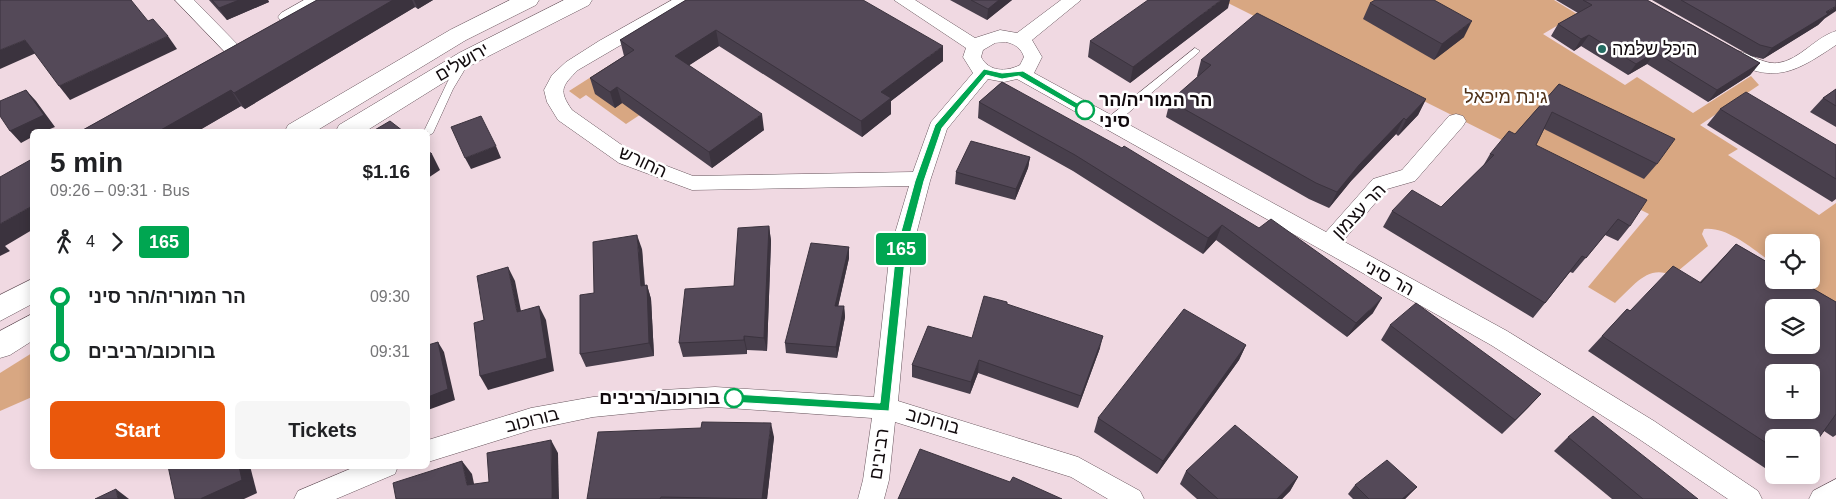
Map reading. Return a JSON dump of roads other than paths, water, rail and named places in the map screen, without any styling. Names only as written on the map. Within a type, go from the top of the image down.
[{"type":"main road","name":"ירושלים","points":[[300,129],[458,35],[528,0]]},
{"type":"main road","name":"ירושלים","points":[[351,129],[466,58],[581,0]]},
{"type":"main road","points":[[0,309],[30,291]]},
{"type":"main road","points":[[0,346],[30,327]]},
{"type":"street","points":[[184,0],[231,48]]},
{"type":"street","points":[[274,24],[317,0]]},
{"type":"street","name":"החורש","points":[[685,0],[605,45],[572,66],[558,79],[554,90],[556,102],[566,115],[626,158],[692,184],[906,178],[920,181]]},
{"type":"street","points":[[902,0],[976,46]]},
{"type":"street","points":[[1020,40],[1072,0]]},
{"type":"street","points":[[1005,37],[1020,40],[1031,50],[1033,57],[1027,69],[1020,73],[1002,76],[984,72],[974,62],[972,57],[976,46],[990,38],[1005,37]]},
{"type":"street","points":[[1719,48],[1744,62],[1767,70],[1776,70],[1789,68],[1836,37]]},
{"type":"street","points":[[214,58],[248,39]]},
{"type":"street","name":"רביבים","points":[[871,499],[876,480],[885,408],[901,250],[920,181],[938,127],[984,72]]},
{"type":"street","name":"הר סיני","points":[[1020,73],[1499,338],[1645,430],[1749,499]]},
{"type":"street","name":"הר עצמון","points":[[1328,244],[1380,184],[1394,178],[1408,176],[1412,173],[1456,121]]},
{"type":"street","name":"בורוכוב","points":[[430,450],[531,419],[594,407],[663,400],[715,397],[885,408],[968,432],[1078,468],[1131,499]]},
{"type":"street","points":[[307,499],[379,469]]},
{"type":"street","points":[[1822,499],[1836,491]]},
{"type":"lane","points":[[1109,123],[1195,52]]},
{"type":"lane","points":[[430,129],[442,106],[448,85],[466,58]]},
{"type":"place","name":"היכל שלמה","points":[[1602,49]]},
{"type":"place","name":"הר המוריה/הר סיני","points":[[1085,110]]},
{"type":"place","name":"בורוכוב/רביבים","points":[[734,398]]},
{"type":"park label","name":"גינת מיכאל","points":[[1506,97]]}]
